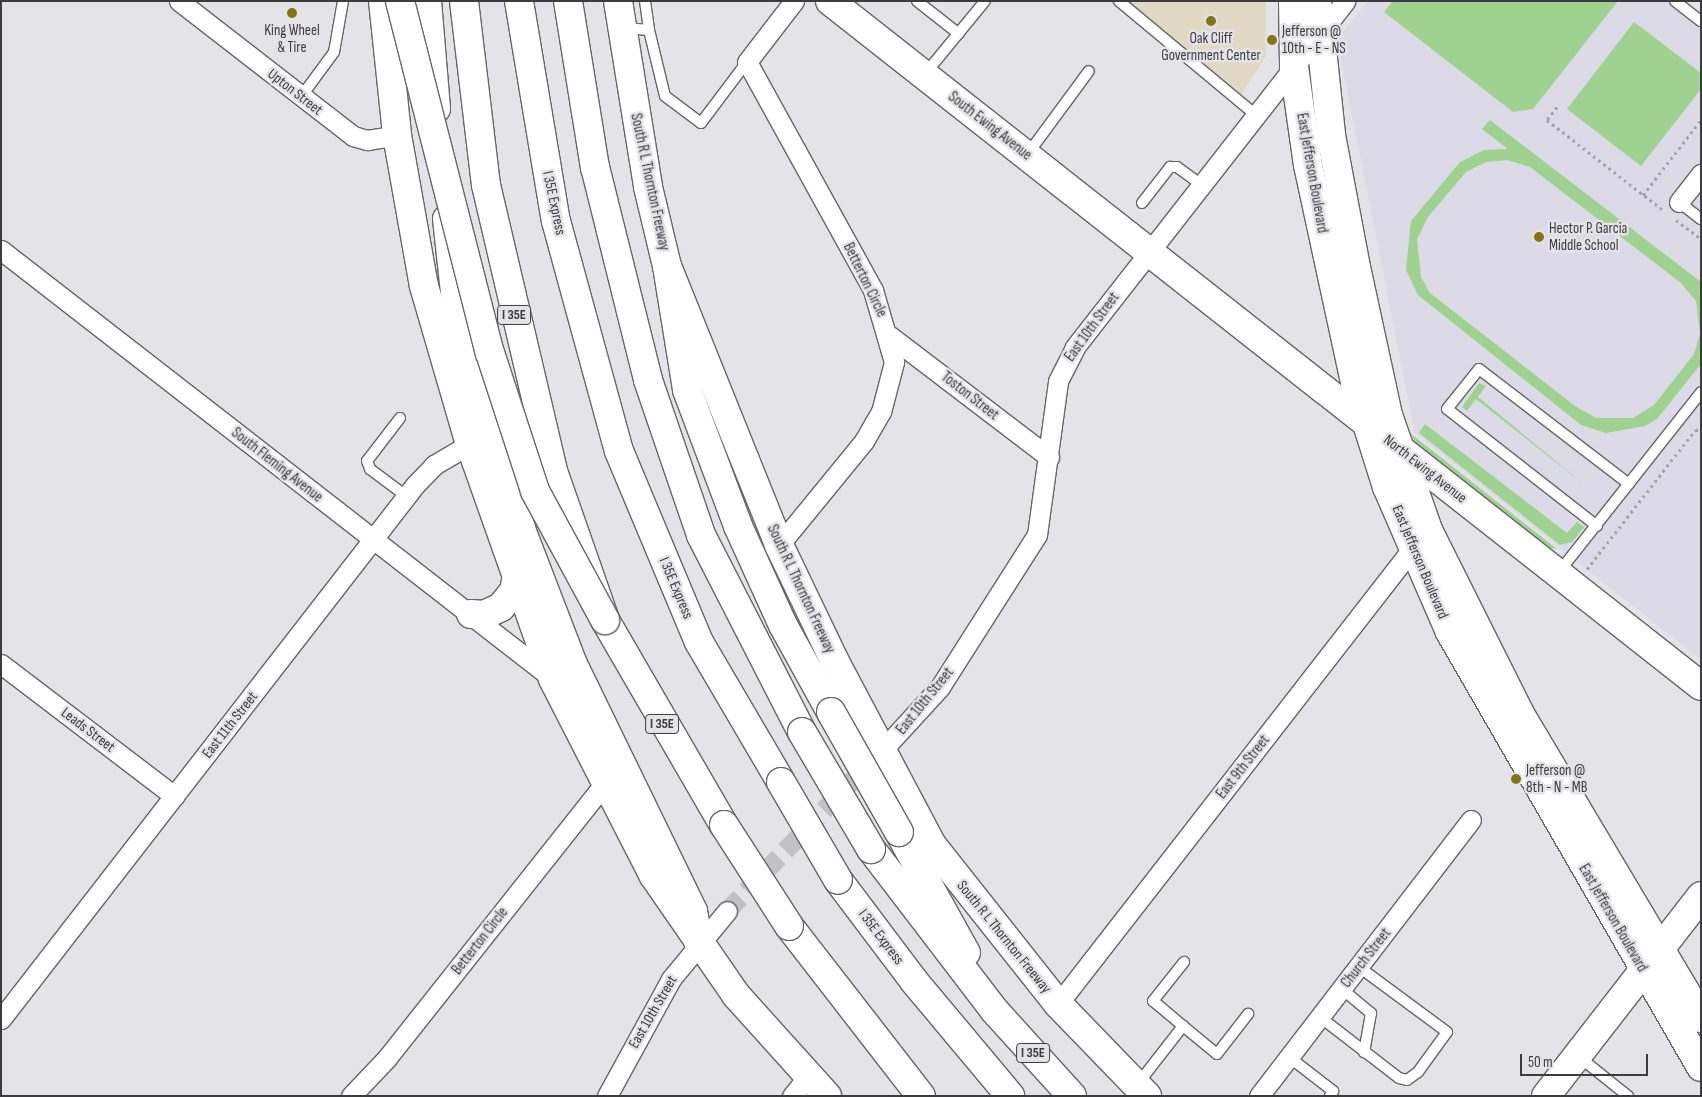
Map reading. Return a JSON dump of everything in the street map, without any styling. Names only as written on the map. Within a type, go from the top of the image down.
[{"type":"main road","points":[[383,1],[397,135],[424,286],[470,444],[553,679],[605,784],[654,876],[699,944],[800,1086],[827,1096]]},
{"type":"main road","points":[[400,1],[490,353],[534,491],[605,620]]},
{"type":"main road","points":[[427,1],[458,321],[521,529],[572,662],[693,911],[699,944]]},
{"type":"main road","name":"I 35E","points":[[464,1],[486,185],[507,289],[554,474],[605,620],[724,825],[789,926],[921,1096]]},
{"type":"main road","name":"I 35E Express","points":[[518,1],[556,221],[619,451],[698,642],[838,880],[914,981],[1010,1096]]},
{"type":"main road","name":"I 35E","points":[[568,1],[594,167],[648,380],[701,535],[802,732],[871,848],[994,1010],[1072,1096]]},
{"type":"main road","name":"South R L Thornton Freeway","points":[[618,1],[648,187],[668,266],[779,545],[876,757],[932,844],[1058,1004],[1141,1091]]},
{"type":"main road","name":"South Ewing Avenue","points":[[830,1],[1149,251]]},
{"type":"main road","name":"East Jefferson Boulevard","points":[[1293,1],[1294,67],[1308,165],[1344,271],[1399,448],[1420,539]]},
{"type":"main road","name":"East Jefferson Boulevard","points":[[1317,1],[1317,37],[1344,271],[1365,422],[1420,539],[1531,755],[1651,961],[1701,1068]]},
{"type":"main road","name":"North Ewing Avenue","points":[[1149,251],[1701,686]]},
{"type":"main road","points":[[668,266],[687,390],[738,526],[783,625],[899,832],[937,895],[994,1010]]},
{"type":"main road","points":[[472,614],[484,615],[501,607],[514,591],[517,576]]},
{"type":"main road","points":[[1546,1096],[1701,896]]},
{"type":"main road","name":"East Jefferson Boulevard","points":[[1651,961],[1701,1018]]},
{"type":"street","name":"Upton Street","points":[[179,1],[300,97],[353,136],[368,140],[397,135]]},
{"type":"street","points":[[747,62],[794,1]]},
{"type":"street","name":"East 10th Street","points":[[876,757],[940,687],[1024,562],[1042,515],[1058,382],[1065,364],[1149,251],[1345,1]]},
{"type":"street","name":"Betterton Circle","points":[[747,62],[873,290],[890,336],[894,362],[881,412],[864,442],[779,545]]},
{"type":"street","points":[[1679,202],[1701,174]]},
{"type":"street","name":"South Fleming Avenue","points":[[1,250],[372,540],[472,614],[553,679]]},
{"type":"street","name":"Toston Street","points":[[890,336],[1050,457]]},
{"type":"street","name":"East 11th Street","points":[[1,1019],[406,496],[434,465],[470,444]]},
{"type":"street","name":"East 9th Street","points":[[1058,1004],[1420,539]]},
{"type":"street","name":"Leads Street","points":[[1,664],[174,796]]},
{"type":"street","name":"Betterton Circle","points":[[351,1096],[387,1058],[605,784]]},
{"type":"street","name":"Church Street","points":[[1259,1096],[1471,820]]},
{"type":"street","name":"East 10th Street","points":[[607,1096],[653,1009],[699,944],[727,911]]},
{"type":"lane","points":[[300,97],[334,52],[343,1]]},
{"type":"lane","points":[[645,1],[649,30],[665,96],[701,123],[747,62]]},
{"type":"lane","points":[[925,75],[985,1]]},
{"type":"lane","points":[[1119,1],[1256,115]]},
{"type":"lane","points":[[1675,1],[1701,21]]},
{"type":"lane","points":[[920,2],[959,34]]},
{"type":"lane","points":[[622,28],[649,30]]},
{"type":"lane","points":[[1027,156],[1089,71]]},
{"type":"lane","points":[[1142,203],[1170,167],[1177,167],[1202,185]]},
{"type":"lane","points":[[1679,202],[1701,219]]},
{"type":"lane","points":[[1597,526],[1448,409],[1479,369],[1629,484]]},
{"type":"lane","points":[[1558,574],[1701,392]]},
{"type":"lane","points":[[400,418],[367,460],[370,469],[406,496]]},
{"type":"lane","points":[[1184,962],[1153,1001],[1217,1054],[1248,1014]]},
{"type":"lane","points":[[1320,1017],[1364,1052],[1408,1080],[1446,1032],[1359,967]]},
{"type":"lane","points":[[1342,989],[1371,1013],[1364,1052]]},
{"type":"lane","points":[[1141,1091],[1183,1026]]},
{"type":"lane","points":[[1577,1056],[1628,1096]]},
{"type":"lane","points":[[1289,1057],[1333,1091],[1330,1096]]},
{"type":"path","points":[[1557,108],[1547,120],[1701,239]]},
{"type":"path","points":[[1643,195],[1701,120]]},
{"type":"path","points":[[1587,569],[1696,429],[1701,433]]},
{"type":"shaded area","points":[[1117,1],[1266,1],[1266,56],[1239,98]]},
{"type":"shaded area","name":"Hector P. Garcia Middle School","points":[[1367,1],[1681,1],[1701,17],[1701,660],[1415,433],[1337,40]]},
{"type":"green space","points":[[1393,1],[1618,1],[1533,109],[1513,112],[1384,12]]},
{"type":"green space","points":[[1634,22],[1701,73],[1701,89],[1641,166],[1567,109]]},
{"type":"green space","points":[[1490,120],[1701,282],[1701,364],[1657,419],[1645,426],[1606,433],[1581,425],[1418,295],[1406,270],[1411,221],[1460,162],[1484,150],[1508,149],[1482,129]],"holes":[[[1507,160],[1530,167],[1681,283],[1696,301],[1700,334],[1694,354],[1654,405],[1633,418],[1596,418],[1575,406],[1430,293],[1421,277],[1417,239],[1428,217],[1466,172],[1486,162]]]},
{"type":"green space","points":[[1479,383],[1486,386],[1478,397],[1586,486],[1476,399],[1467,411],[1462,407]]},
{"type":"green space","points":[[1425,424],[1567,533],[1577,522],[1584,527],[1572,542],[1560,545],[1419,433]]},
{"type":"green space","points":[[1410,433],[1557,549],[1546,547],[1417,445]]},
{"type":"tunnel","points":[[727,911],[870,762]]},
{"type":"place","name":"King Wheel & Tire","points":[[292,13]]},
{"type":"place","name":"Oak Cliff Government Center","points":[[1211,21]]},
{"type":"place","name":"Jefferson @ 10th - E - NS","points":[[1272,40]]},
{"type":"place","name":"Hector P. Garcia Middle School","points":[[1539,237]]},
{"type":"place","name":"Jefferson @ 8th - N - MB","points":[[1516,779]]}]
